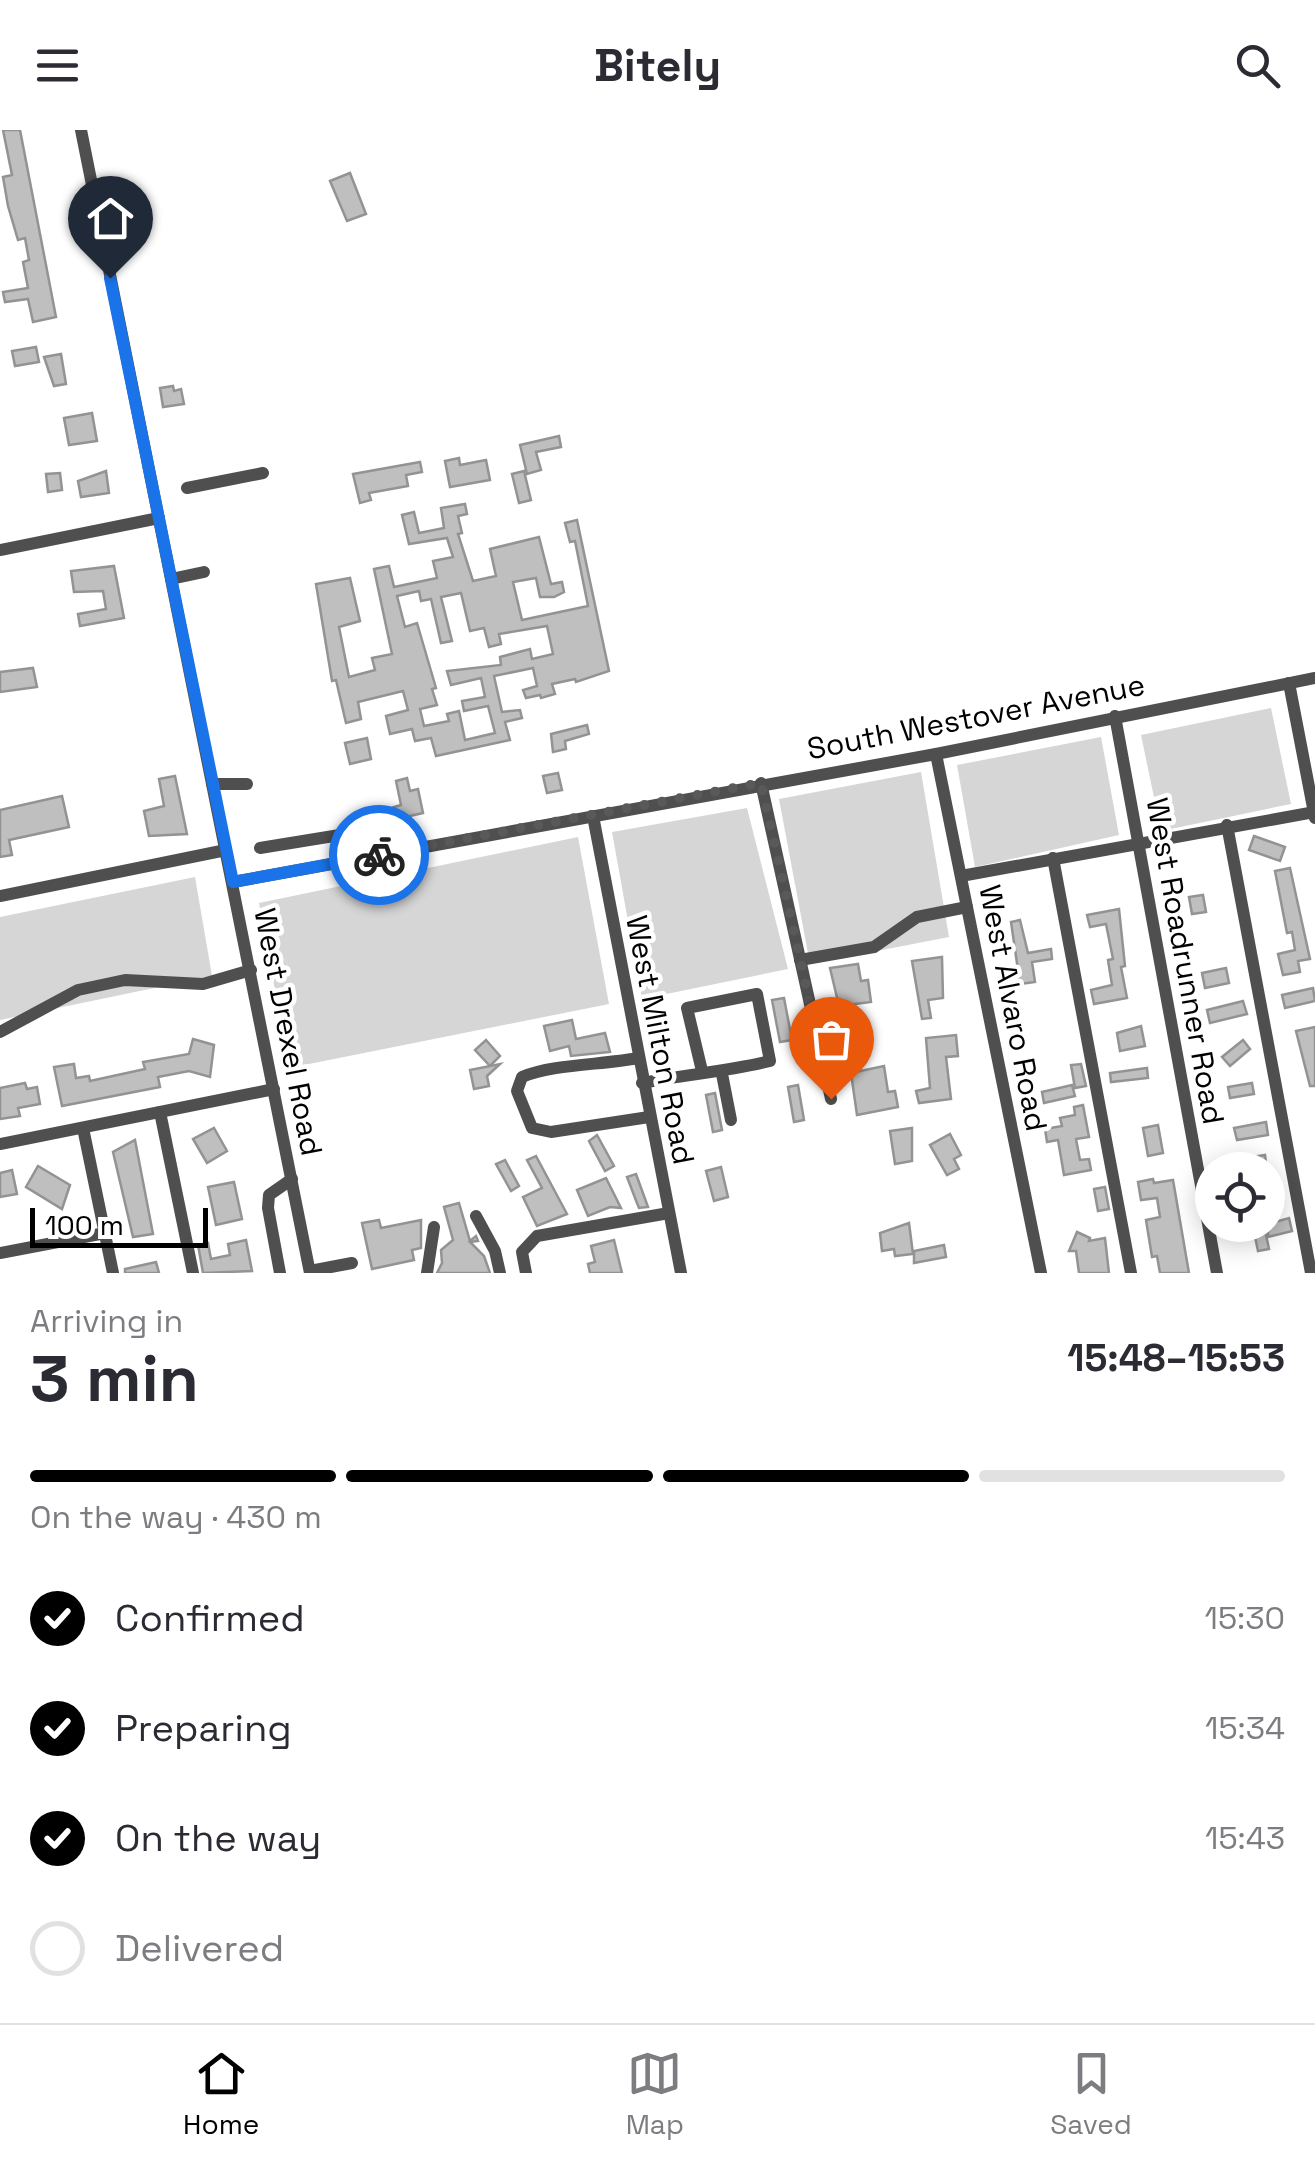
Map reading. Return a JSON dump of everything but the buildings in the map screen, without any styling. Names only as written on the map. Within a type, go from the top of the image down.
[{"type":"street","name":"West Drexel Road","points":[[81,130],[310,1272]]},
{"type":"street","points":[[187,488],[262,472]]},
{"type":"street","points":[[0,550],[158,518]]},
{"type":"street","points":[[171,579],[204,572]]},
{"type":"street","name":"South Westover Avenue","points":[[233,882],[936,754],[1315,678]]},
{"type":"street","points":[[961,876],[1227,825],[1315,814],[1289,683]]},
{"type":"street","name":"West Roadrunner Road","points":[[1115,716],[1217,1273]]},
{"type":"street","name":"West Alvaro Road","points":[[936,754],[1041,1273]]},
{"type":"street","points":[[761,783],[831,1099]]},
{"type":"street","points":[[212,784],[247,784]]},
{"type":"street","name":"West Milton Road","points":[[592,816],[681,1273]]},
{"type":"street","points":[[1227,825],[1311,1273]]},
{"type":"street","points":[[260,848],[395,826]]},
{"type":"street","points":[[0,896],[226,850]]},
{"type":"street","points":[[1054,858],[1132,1273]]},
{"type":"street","points":[[800,960],[874,946],[917,918],[967,907]]},
{"type":"street","points":[[0,1032],[78,990],[125,980],[203,984],[250,970]]},
{"type":"street","points":[[642,1082],[702,1071],[722,1074],[770,1061],[757,994],[686,1008],[702,1071]]},
{"type":"street","points":[[638,1058],[582,1069],[539,1070],[522,1077],[517,1091],[532,1128],[551,1132],[650,1116]]},
{"type":"street","points":[[722,1074],[731,1120]]},
{"type":"street","points":[[0,1144],[274,1089]]},
{"type":"street","points":[[160,1112],[193,1273]]},
{"type":"street","points":[[83,1128],[113,1273]]},
{"type":"street","name":"West Drexel Road","points":[[280,1273],[269,1195],[292,1179]]},
{"type":"street","points":[[526,1273],[522,1252],[537,1236],[669,1213]]},
{"type":"street","points":[[476,1216],[496,1251],[500,1273]]},
{"type":"street","points":[[427,1273],[434,1227]]},
{"type":"street","points":[[0,1253],[105,1233]]},
{"type":"street","points":[[310,1272],[352,1263]]},
{"type":"shaded area","points":[[1271,708],[1291,804],[1161,831],[1141,735]]},
{"type":"shaded area","points":[[1101,737],[1119,835],[975,867],[957,765]]},
{"type":"shaded area","points":[[921,772],[949,937],[810,964],[779,799]]},
{"type":"shaded area","points":[[747,808],[788,969],[642,999],[612,832]]},
{"type":"shaded area","points":[[578,837],[609,1004],[289,1068],[259,903]]},
{"type":"shaded area","points":[[195,877],[212,976],[0,1020],[0,917]]},
{"type":"way so far","points":[[379,855],[761,783],[831,1099]]},
{"type":"route","points":[[110,278],[233,882],[379,855]]}]
